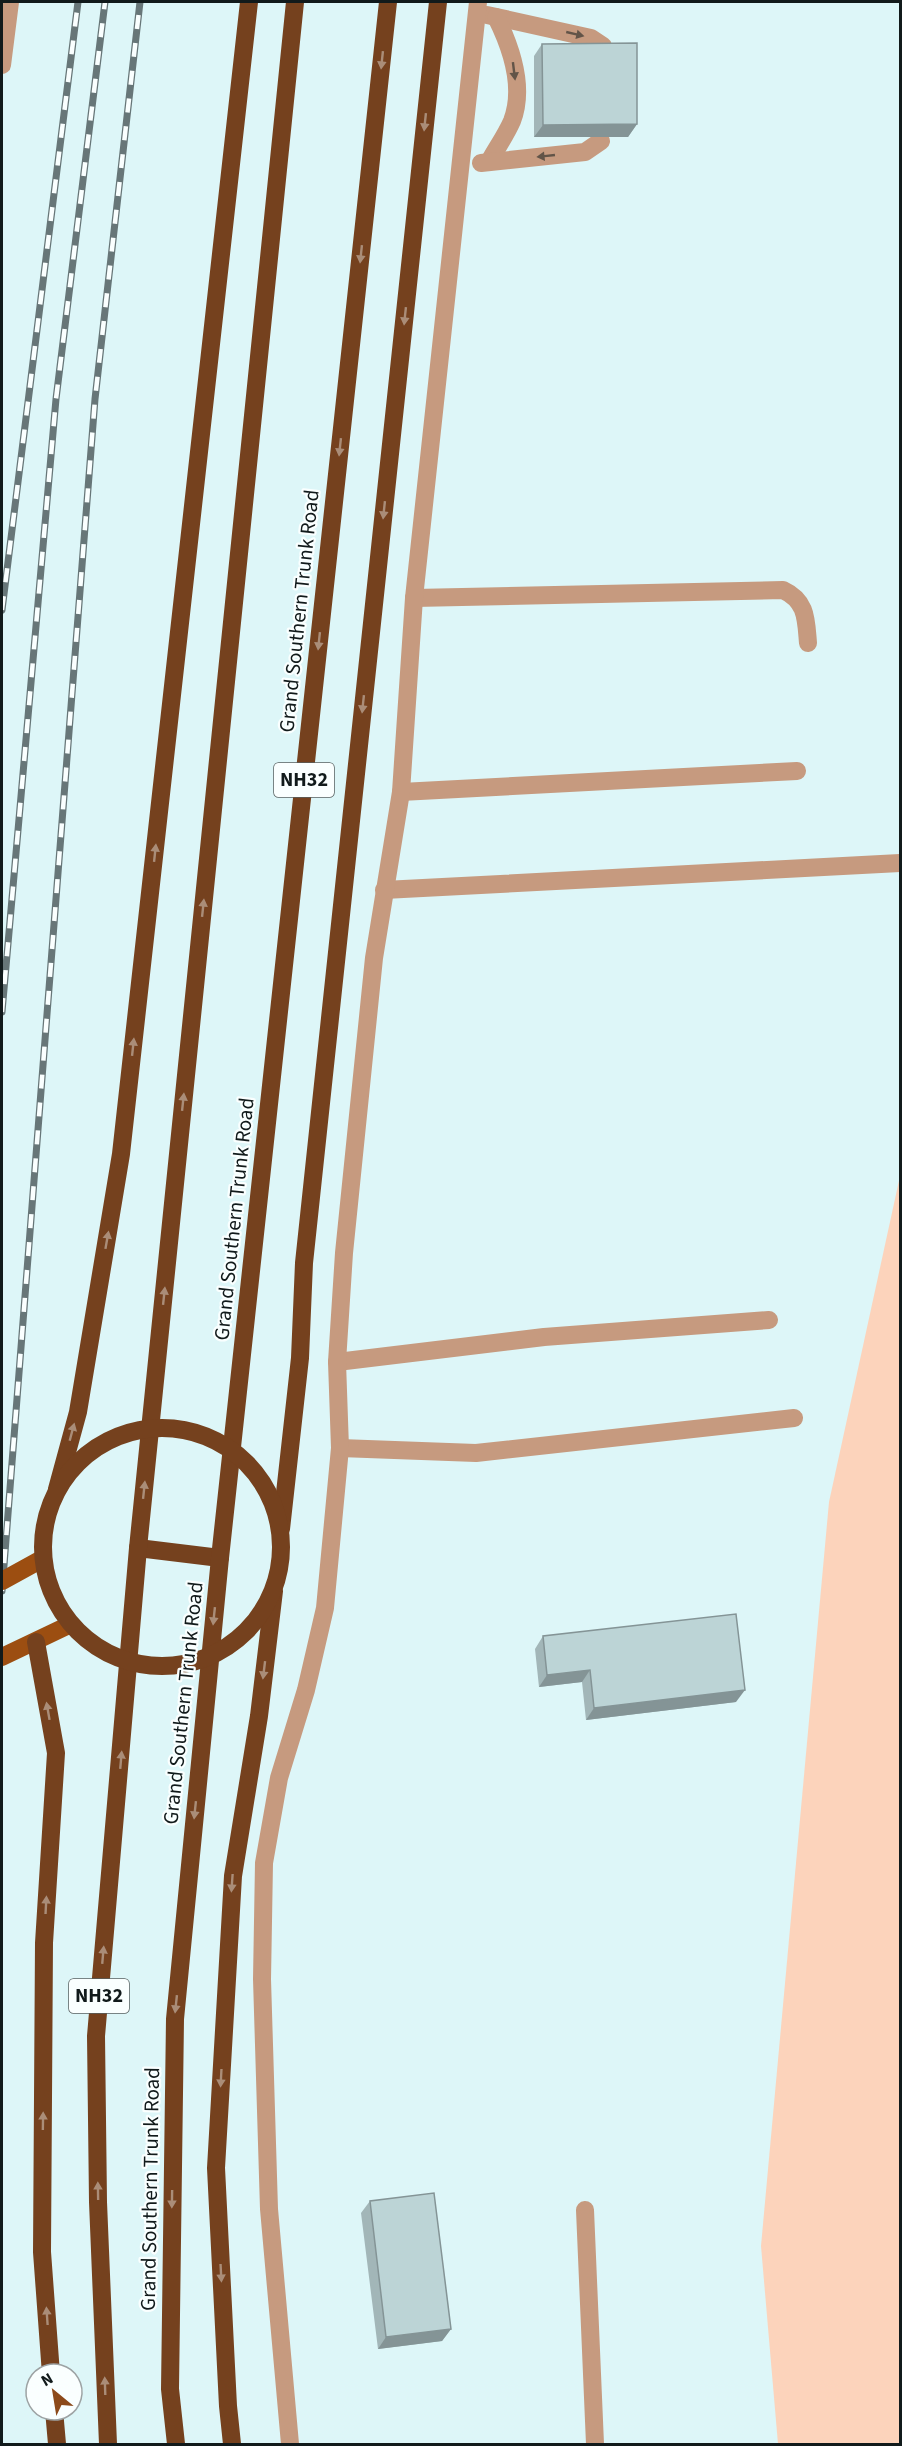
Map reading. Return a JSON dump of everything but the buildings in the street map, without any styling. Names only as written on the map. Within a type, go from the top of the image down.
[{"type":"highway","points":[[249,2],[121,1155],[78,1412],[57,1489],[44,1523],[42,1558],[50,1594],[69,1625],[100,1651],[139,1666],[181,1666],[220,1652],[253,1627],[274,1591]]},
{"type":"highway","name":"NH32","points":[[108,2445],[99,2214],[96,2036],[138,1548],[295,2]]},
{"type":"highway","name":"Grand Southern Trunk Road","points":[[176,2445],[170,2390],[175,2019],[220,1558],[388,2]]},
{"type":"highway","points":[[232,2445],[216,2168],[232,1876],[259,1716],[274,1591],[282,1560],[281,1529],[300,1358],[305,1251],[438,2]]},
{"type":"highway","points":[[57,1489],[80,1460],[111,1439],[146,1428],[183,1429],[218,1441],[248,1463],[269,1493],[281,1529]]},
{"type":"highway","points":[[138,1548],[220,1558]]},
{"type":"highway","points":[[36,1642],[56,1753],[44,1942],[42,2228],[50,2362]]},
{"type":"highway","points":[[55,2422],[57,2445]]},
{"type":"main road","points":[[2,1581],[42,1558]]},
{"type":"main road","points":[[2,1657],[69,1625]]},
{"type":"street","points":[[2,64],[10,2]]},
{"type":"street","points":[[290,2445],[269,2209],[262,1979],[264,1863],[279,1778],[306,1690],[325,1608],[340,1448],[337,1362],[344,1253],[374,958],[401,792],[414,598],[477,7],[496,17],[591,38],[603,46]]},
{"type":"street","points":[[489,162],[512,120],[516,86],[511,48],[496,17]]},
{"type":"street","points":[[461,165],[585,152],[601,141]]},
{"type":"street","points":[[414,598],[783,590],[793,595],[806,614],[808,643]]},
{"type":"street","points":[[401,792],[797,771]]},
{"type":"street","points":[[384,890],[900,863]]},
{"type":"street","points":[[337,1362],[544,1337],[769,1320]]},
{"type":"street","points":[[340,1448],[476,1453],[794,1418]]},
{"type":"street","points":[[585,2210],[595,2445]]},
{"type":"shaded area","points":[[900,1176],[900,2444],[778,2444],[761,2246],[829,1502]]},
{"type":"railway","points":[[2,610],[78,2]]},
{"type":"railway","points":[[2,1012],[56,399],[105,2]]},
{"type":"railway","points":[[2,1591],[95,399],[140,2]]}]
